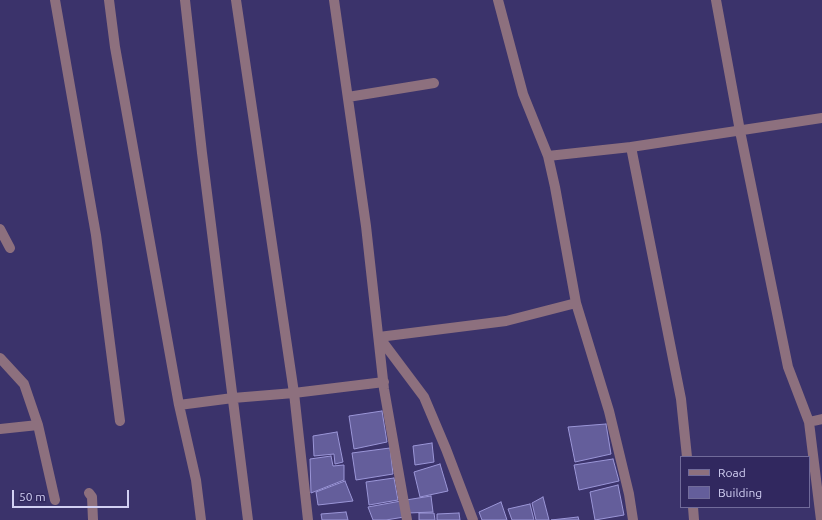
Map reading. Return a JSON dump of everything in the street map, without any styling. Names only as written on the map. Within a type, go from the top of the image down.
[{"type":"street","points":[[55,0],[96,235],[120,421]]},
{"type":"street","points":[[109,0],[115,47],[179,405],[196,480],[201,520]]},
{"type":"street","points":[[185,0],[202,153],[248,520]]},
{"type":"street","points":[[236,0],[294,393],[308,520]]},
{"type":"street","points":[[334,0],[366,226],[384,382],[407,520]]},
{"type":"street","points":[[498,0],[524,94],[548,156],[576,303],[609,411],[629,494],[633,520]]},
{"type":"street","points":[[716,0],[740,131],[788,367],[809,422],[821,520]]},
{"type":"street","points":[[348,97],[434,83]]},
{"type":"street","points":[[548,156],[631,147],[822,118]]},
{"type":"street","points":[[631,147],[681,399],[687,456]]},
{"type":"street","points":[[0,229],[10,248]]},
{"type":"street","points":[[379,337],[506,321],[576,303]]},
{"type":"street","points":[[379,337],[424,397],[446,448],[473,520]]},
{"type":"street","points":[[0,358],[24,384],[38,425],[55,500]]},
{"type":"street","points":[[179,405],[384,382]]},
{"type":"street","points":[[809,422],[822,419]]},
{"type":"street","points":[[0,428],[38,425]]},
{"type":"street","points":[[89,493],[92,497],[93,520]]},
{"type":"street","points":[[693,508],[694,520]]},
{"type":"building","points":[[382,411],[387,442],[354,449],[349,416]]},
{"type":"building","points":[[606,424],[611,454],[575,462],[568,427]]},
{"type":"building","points":[[337,432],[343,462],[335,464],[334,454],[314,456],[313,436]]},
{"type":"building","points":[[432,443],[434,462],[415,465],[413,446]]},
{"type":"building","points":[[390,448],[393,474],[356,480],[352,453]]},
{"type":"building","points":[[331,456],[333,466],[344,465],[344,480],[311,493],[310,459]]},
{"type":"building","points":[[613,459],[619,481],[579,490],[574,465]]},
{"type":"building","points":[[440,464],[448,491],[420,497],[414,472]]},
{"type":"building","points":[[394,478],[398,500],[369,505],[366,482]]},
{"type":"building","points":[[345,481],[353,501],[318,505],[316,492]]},
{"type":"building","points":[[618,485],[624,515],[595,520],[590,492]]},
{"type":"building","points":[[431,496],[433,512],[408,513],[406,500]]},
{"type":"building","points":[[543,497],[549,520],[536,520],[532,503]]},
{"type":"building","points":[[401,501],[404,517],[386,520],[373,520],[368,507]]},
{"type":"building","points":[[501,502],[507,520],[482,520],[479,512]]},
{"type":"building","points":[[530,504],[534,520],[512,520],[508,509]]},
{"type":"building","points":[[346,512],[348,520],[322,520],[321,514]]},
{"type":"building","points":[[419,513],[434,513],[435,520],[419,520]]},
{"type":"building","points":[[459,513],[460,520],[437,520],[437,514]]},
{"type":"building","points":[[578,517],[579,520],[551,520]]}]
